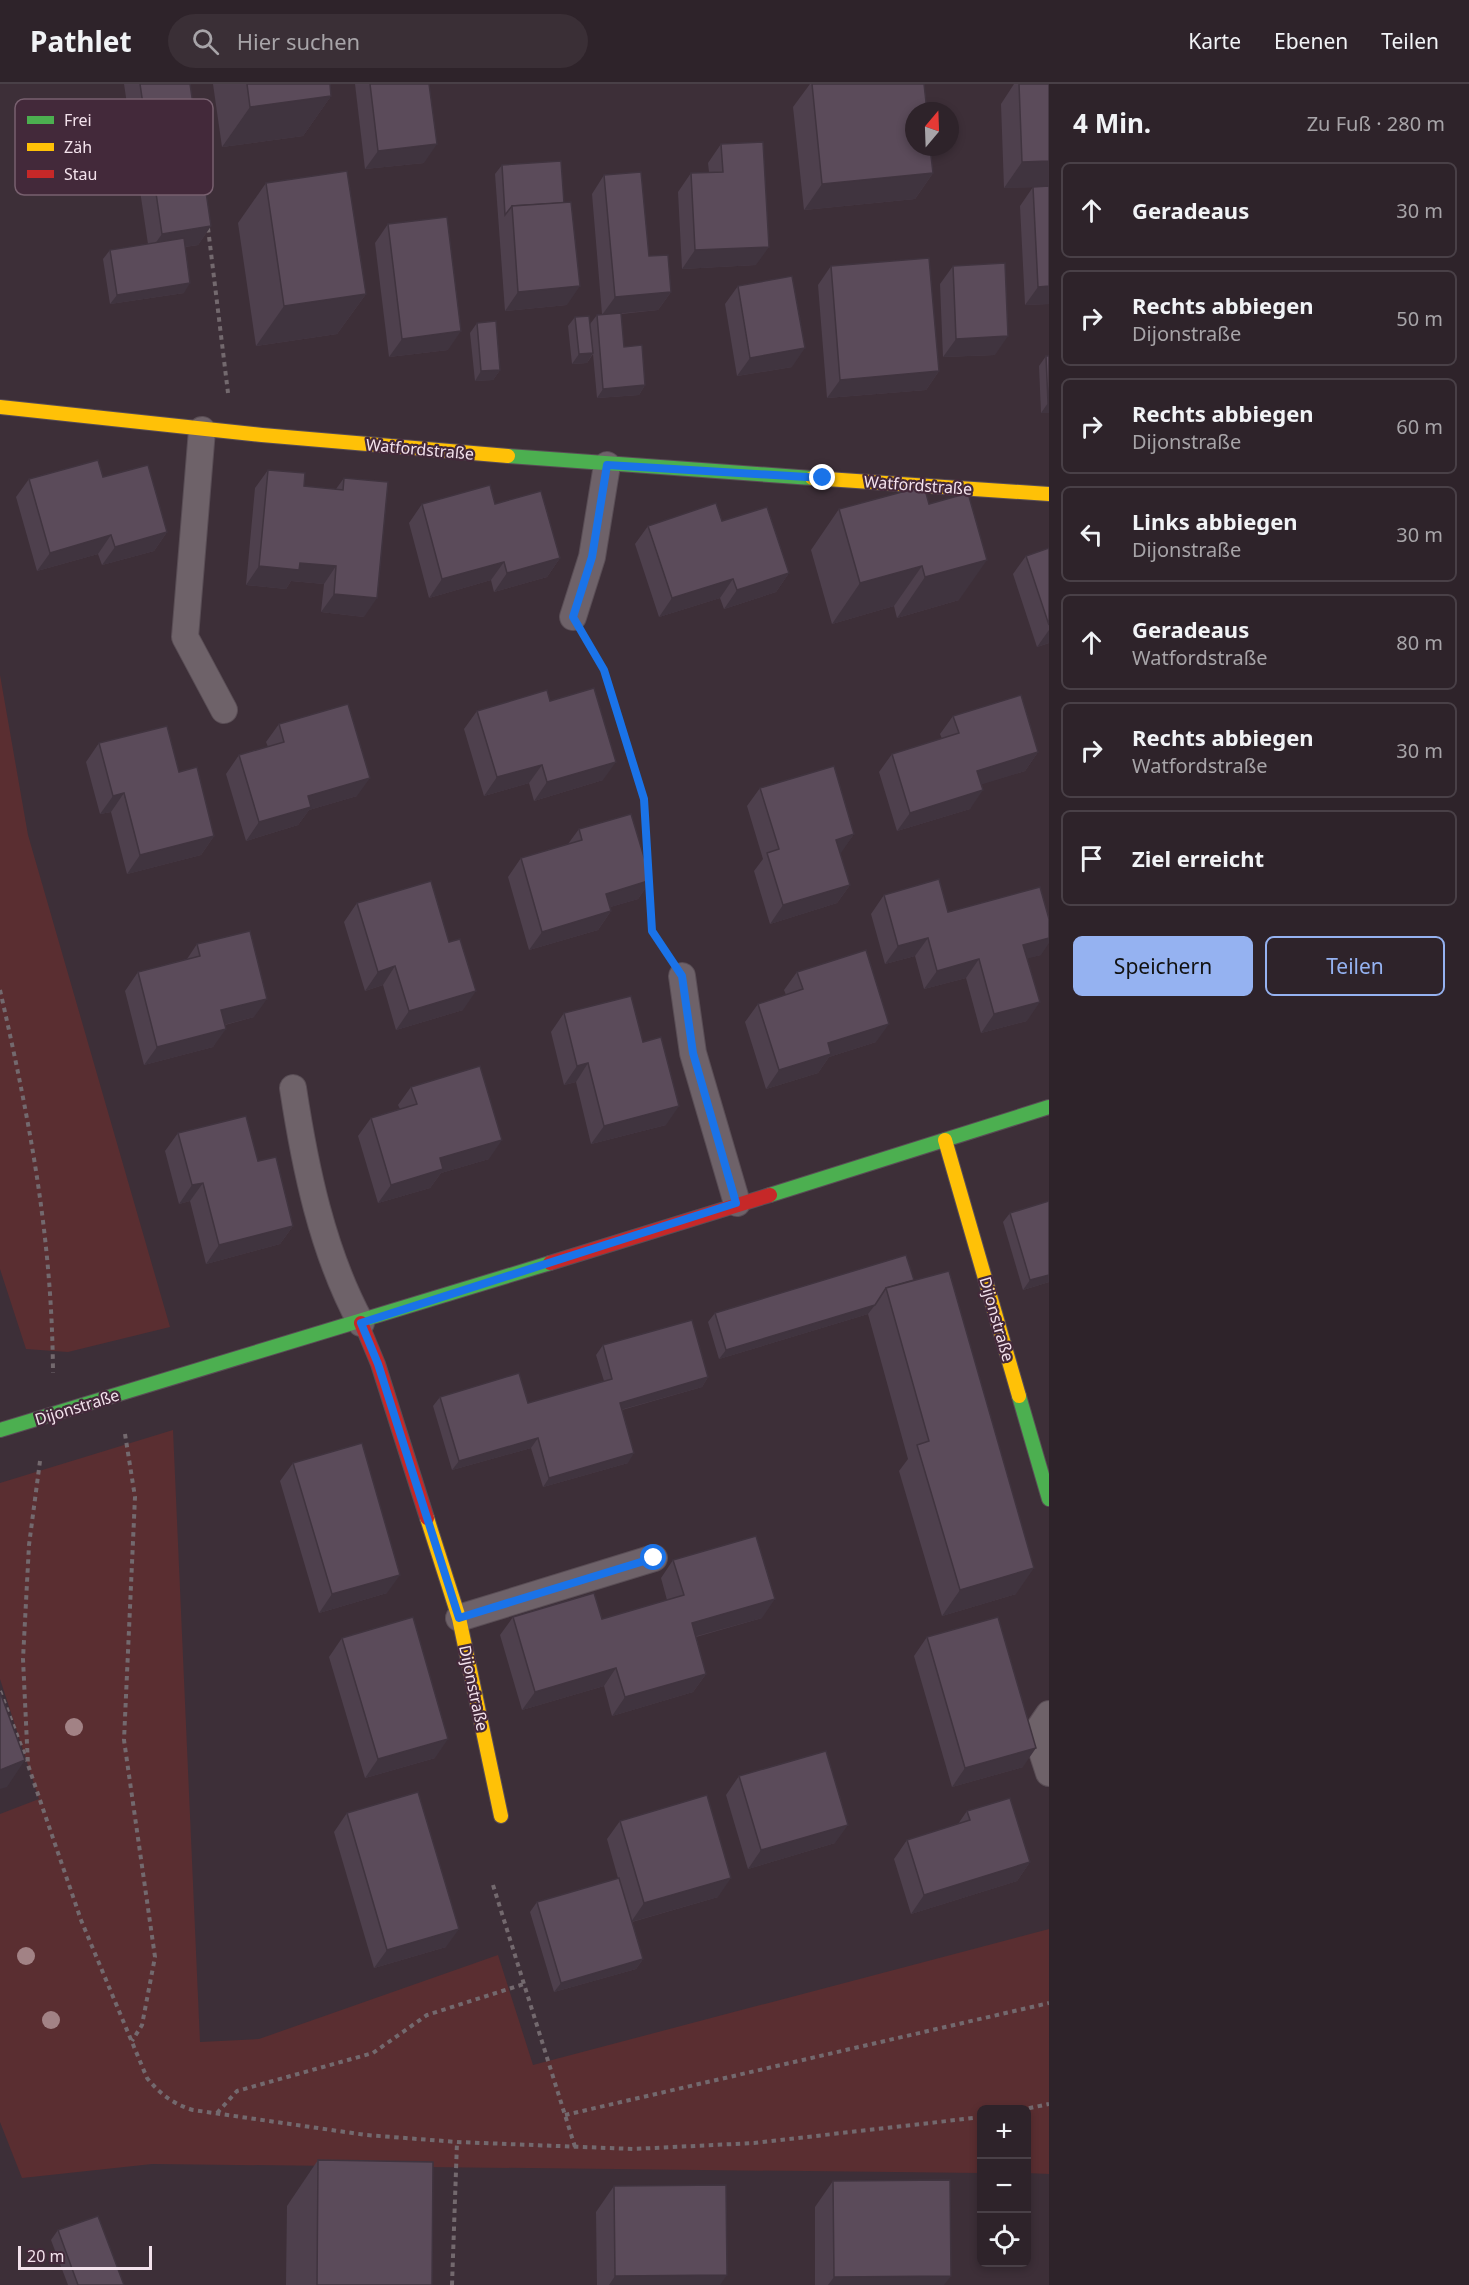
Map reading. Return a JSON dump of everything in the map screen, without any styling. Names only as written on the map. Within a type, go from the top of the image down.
[{"type":"street","name":"Watfordstraße","points":[[0,407],[233,433],[607,465],[1049,494]]},
{"type":"street","name":"Dijonstraße","points":[[0,1430],[361,1323],[736,1203],[1049,1107]]},
{"type":"street","name":"Dijonstraße","points":[[945,1140],[1049,1499]]},
{"type":"street","name":"Dijonstraße","points":[[361,1323],[378,1364],[459,1618],[501,1816]]},
{"type":"lane","points":[[202,430],[185,637],[224,710]]},
{"type":"lane","points":[[573,617],[592,557],[607,465]]},
{"type":"lane","points":[[682,976],[693,1053],[736,1203]]},
{"type":"lane","name":"Dijonstraße","points":[[293,1088],[304,1160],[342,1288],[361,1323]]},
{"type":"lane","points":[[459,1618],[654,1558]]},
{"type":"lane","points":[[1049,1714],[1036,1733],[1049,1773]]},
{"type":"path","points":[[207,224],[233,433]]},
{"type":"path","points":[[573,617],[604,670],[644,799],[652,931],[682,976]]},
{"type":"path","points":[[0,990],[29,1118],[44,1212],[52,1326],[53,1376],[28,1557],[23,1659],[28,1765]]},
{"type":"path","points":[[124,1431],[135,1497],[124,1740],[155,1957],[142,2025],[132,2042]]},
{"type":"path","points":[[0,1691],[81,1920],[147,2078],[159,2093],[179,2106],[366,2135],[457,2142],[633,2149],[754,2143],[977,2117]]},
{"type":"path","points":[[493,1885],[574,2147]]},
{"type":"path","points":[[217,2113],[237,2091],[373,2053],[428,2015],[524,1984]]},
{"type":"path","points":[[565,2115],[1049,2003]]},
{"type":"path","points":[[1031,2107],[1049,2104]]},
{"type":"path","points":[[452,2285],[457,2142]]},
{"type":"shaded area","points":[[0,675],[28,835],[170,1327],[68,1352],[26,1349],[0,1269]]},
{"type":"shaded area","points":[[173,1430],[200,2042],[259,2039],[498,1955],[533,2065],[1049,1929],[1049,2174],[1031,2173],[1031,2105],[977,2105],[977,2173],[152,2164],[22,2178],[0,2122],[0,1814],[39,1799],[0,1679],[0,1483]]},
{"type":"building","points":[[140,84],[190,84],[192,99],[142,99]]},
{"type":"building","points":[[247,84],[330,84],[331,96],[250,107]]},
{"type":"building","points":[[370,84],[429,84],[437,144],[378,151]]},
{"type":"building","points":[[812,84],[924,84],[926,102],[905,102],[905,156],[931,156],[933,173],[822,184]]},
{"type":"building","points":[[1019,84],[1049,84],[1049,161],[1022,162]]},
{"type":"building","points":[[763,142],[769,247],[695,250],[691,173],[723,172],[721,144]]},
{"type":"building","points":[[561,161],[564,203],[512,206],[505,215],[502,165]]},
{"type":"building","points":[[347,171],[366,294],[284,306],[266,183]]},
{"type":"building","points":[[641,172],[649,256],[668,255],[671,292],[615,297],[604,175]]},
{"type":"building","points":[[1049,186],[1049,286],[1038,287],[1033,187]]},
{"type":"building","points":[[156,195],[206,195],[211,226],[162,234]]},
{"type":"building","points":[[571,202],[580,286],[518,292],[512,206]]},
{"type":"building","points":[[447,217],[461,331],[402,339],[388,224]]},
{"type":"building","points":[[184,238],[190,283],[117,295],[110,250]]},
{"type":"building","points":[[929,258],[939,371],[840,380],[831,266]]},
{"type":"building","points":[[1005,263],[1008,336],[956,339],[953,266]]},
{"type":"building","points":[[792,276],[805,348],[750,358],[738,286]]},
{"type":"building","points":[[621,313],[624,347],[642,345],[645,385],[603,389],[597,315]]},
{"type":"building","points":[[589,316],[593,353],[579,354],[575,317]]},
{"type":"building","points":[[496,321],[500,370],[481,371],[477,323]]},
{"type":"building","points":[[1046,356],[1049,356],[1049,403],[1048,403]]},
{"type":"building","points":[[98,460],[103,477],[148,465],[167,532],[115,547],[111,535],[50,553],[29,479]]},
{"type":"building","points":[[268,470],[305,473],[304,486],[343,490],[344,478],[388,482],[377,598],[334,594],[336,566],[300,563],[299,570],[259,566]]},
{"type":"building","points":[[490,485],[495,504],[541,491],[560,558],[507,573],[504,562],[442,579],[422,504]]},
{"type":"building","points":[[924,486],[929,504],[968,493],[987,560],[925,577],[922,566],[860,583],[839,509]]},
{"type":"building","points":[[716,503],[722,521],[767,507],[789,573],[737,590],[733,579],[672,598],[648,526]]},
{"type":"building","points":[[1049,548],[1049,625],[1026,556]]},
{"type":"building","points":[[594,688],[616,762],[547,782],[542,765],[497,777],[477,711],[547,690],[550,701]]},
{"type":"building","points":[[1021,695],[1038,752],[977,771],[983,790],[910,813],[892,754],[959,733],[953,716]]},
{"type":"building","points":[[348,704],[370,778],[308,796],[311,807],[259,822],[239,755],[284,742],[279,724]]},
{"type":"building","points":[[167,726],[179,772],[197,767],[214,836],[140,855],[124,793],[113,796],[99,743]]},
{"type":"building","points":[[834,766],[854,834],[836,840],[850,885],[783,905],[767,853],[779,849],[760,788]]},
{"type":"building","points":[[631,814],[651,880],[606,894],[611,911],[542,932],[521,858],[582,840],[579,829]]},
{"type":"building","points":[[939,879],[948,912],[1040,887],[1049,919],[1049,938],[1023,945],[1040,1002],[994,1014],[979,959],[937,971],[928,938],[898,946],[884,895]]},
{"type":"building","points":[[431,881],[449,942],[460,939],[476,991],[409,1011],[395,966],[378,972],[357,903]]},
{"type":"building","points":[[250,931],[267,999],[221,1010],[226,1029],[157,1047],[138,972],[200,956],[197,944]]},
{"type":"building","points":[[866,950],[889,1024],[828,1043],[831,1054],[779,1070],[758,1004],[803,989],[797,972]]},
{"type":"building","points":[[631,996],[643,1042],[661,1037],[679,1106],[604,1126],[588,1063],[577,1066],[564,1013]]},
{"type":"building","points":[[480,1066],[502,1140],[440,1158],[443,1169],[391,1185],[371,1118],[417,1104],[411,1087]]},
{"type":"building","points":[[246,1116],[258,1161],[276,1157],[293,1226],[219,1245],[203,1183],[192,1185],[178,1133]]},
{"type":"building","points":[[1049,1201],[1049,1275],[1030,1280],[1010,1213]]},
{"type":"building","points":[[906,1255],[914,1280],[886,1288],[875,1305],[726,1350],[715,1313]]},
{"type":"building","points":[[949,1271],[1034,1568],[960,1590],[917,1445],[929,1441],[886,1288]]},
{"type":"building","points":[[692,1320],[708,1377],[620,1403],[634,1453],[549,1478],[538,1438],[459,1461],[440,1397],[519,1373],[528,1403],[612,1379],[603,1345]]},
{"type":"building","points":[[362,1443],[400,1575],[332,1594],[293,1463]]},
{"type":"building","points":[[756,1536],[775,1599],[692,1623],[706,1674],[625,1697],[616,1668],[535,1692],[513,1617],[594,1593],[602,1619],[684,1595],[673,1560]]},
{"type":"building","points":[[413,1617],[448,1739],[378,1759],[342,1638]]},
{"type":"building","points":[[998,1617],[1036,1748],[965,1768],[927,1637]]},
{"type":"building","points":[[0,1692],[25,1760],[0,1770]]},
{"type":"building","points":[[826,1751],[848,1825],[761,1850],[739,1776]]},
{"type":"building","points":[[418,1792],[459,1929],[387,1950],[347,1813]]},
{"type":"building","points":[[707,1795],[731,1878],[644,1903],[620,1821]]},
{"type":"building","points":[[1010,1798],[1030,1862],[924,1895],[907,1840],[970,1820],[967,1811]]},
{"type":"building","points":[[619,1878],[643,1959],[561,1983],[537,1902]]},
{"type":"building","points":[[318,2160],[433,2162],[432,2285],[317,2285]]},
{"type":"building","points":[[950,2180],[951,2276],[834,2277],[833,2181]]},
{"type":"building","points":[[726,2185],[727,2275],[615,2276],[614,2186]]},
{"type":"building","points":[[98,2216],[124,2285],[78,2285],[58,2230]]},
{"type":"traffic: fast","points":[[508,456],[812,478]]},
{"type":"traffic: fast","points":[[770,1195],[1049,1107]]},
{"type":"traffic: fast","points":[[0,1430],[550,1263]]},
{"type":"traffic: fast","points":[[1019,1396],[1049,1499]]},
{"type":"traffic: slow","points":[[0,407],[262,435],[508,456]]},
{"type":"traffic: slow","points":[[812,478],[1049,494]]},
{"type":"traffic: slow","points":[[945,1140],[1019,1396]]},
{"type":"traffic: slow","points":[[427,1518],[459,1618],[501,1816]]},
{"type":"traffic: jam","points":[[550,1263],[770,1195]]},
{"type":"traffic: jam","points":[[361,1323],[378,1364],[427,1518]]},
{"type":"route","points":[[654,1558],[459,1618],[378,1364],[361,1323],[736,1203],[693,1053],[682,976],[652,931],[644,799],[604,670],[573,617],[592,557],[607,465],[823,478]]}]
